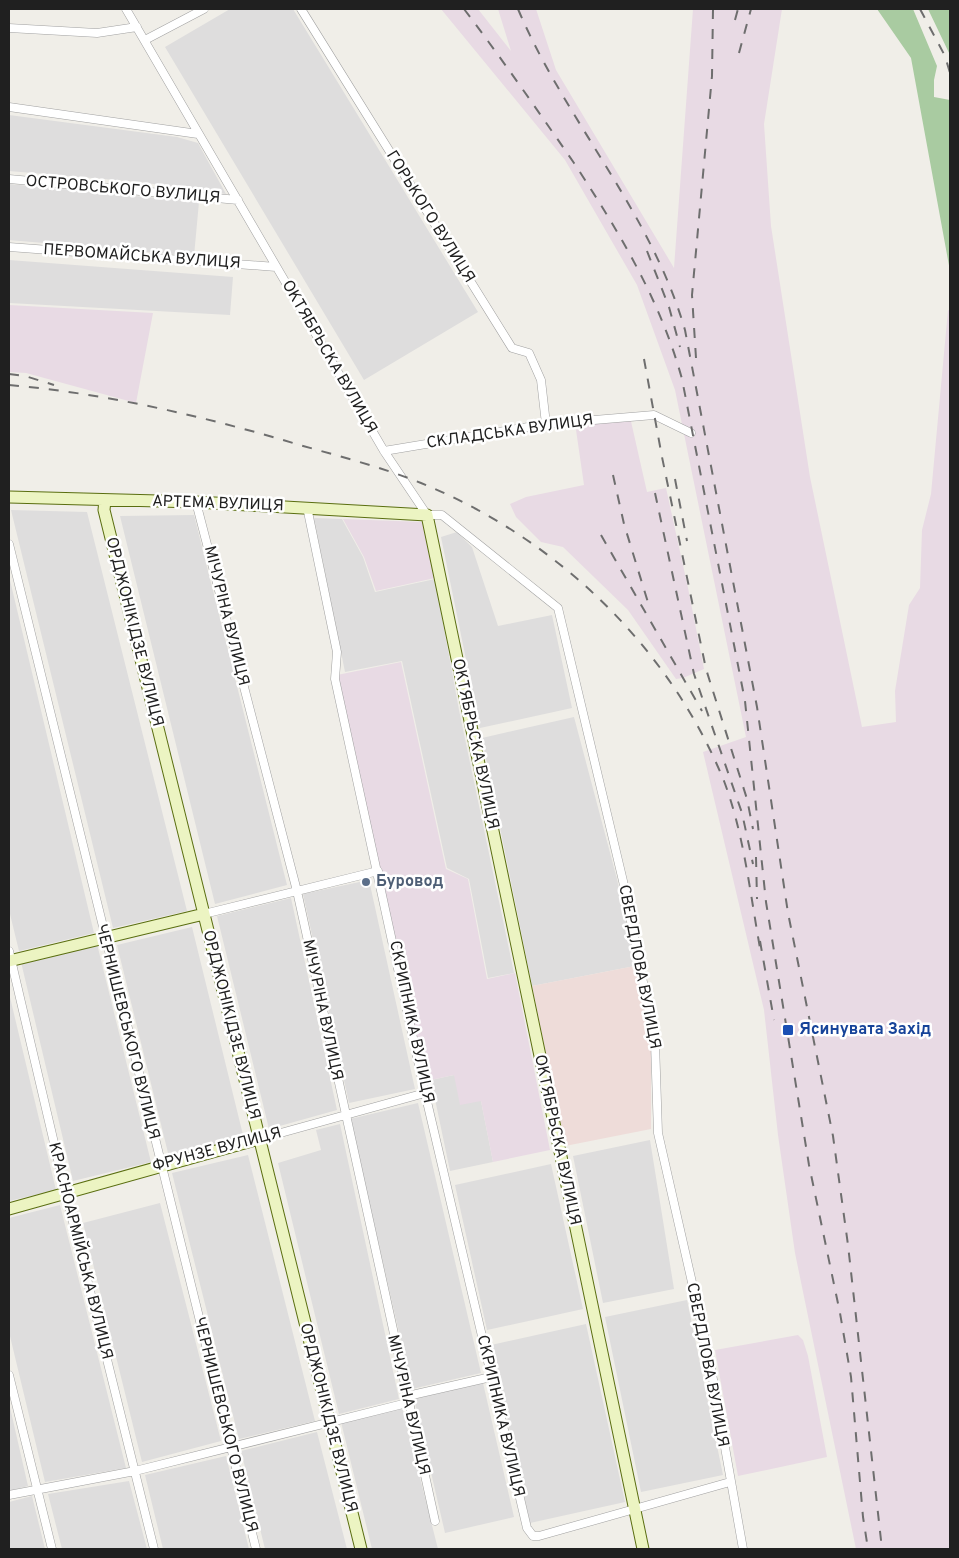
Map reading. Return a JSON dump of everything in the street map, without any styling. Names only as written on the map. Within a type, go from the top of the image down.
[{"type":"main road","name":"АРТЕМА ВУЛИЦЯ","points":[[9,497],[196,502],[427,515]]},
{"type":"main road","name":"ОРДЖОНІКІДЗЕ ВУЛИЦЯ","points":[[105,500],[104,510],[361,1549]]},
{"type":"main road","name":"ОКТЯБРЬСКА ВУЛИЦЯ","points":[[427,515],[633,1510],[643,1549]]},
{"type":"main road","points":[[9,957],[104,938],[204,914]]},
{"type":"main road","name":"ФРУНЗЕ ВУЛИЦЯ","points":[[9,1208],[66,1194],[160,1165],[259,1138]]},
{"type":"street","name":"ОКТЯБРЬСКА ВУЛИЦЯ","points":[[126,9],[384,451],[427,515]]},
{"type":"street","points":[[145,40],[204,9]]},
{"type":"street","name":"ГОРЬКОГО ВУЛИЦЯ","points":[[301,9],[512,348],[529,353],[541,380],[546,424]]},
{"type":"street","points":[[9,28],[97,33],[137,27]]},
{"type":"street","points":[[9,107],[198,134]]},
{"type":"street","name":"ОСТРОВСЬКОГО ВУЛИЦЯ","points":[[9,179],[238,200]]},
{"type":"street","name":"ПЕРВОМАЙСЬКА ВУЛИЦЯ","points":[[9,247],[276,267]]},
{"type":"street","name":"СКЛАДСЬКА ВУЛИЦЯ","points":[[384,451],[546,424],[654,415],[691,433]]},
{"type":"street","name":"МІЧУРІНА ВУЛИЦЯ","points":[[196,502],[296,891],[434,1521]]},
{"type":"street","name":"СКРИПНИКА ВУЛИЦЯ","points":[[307,507],[337,652],[336,679],[425,1093],[524,1522],[534,1536],[539,1536],[633,1510]]},
{"type":"street","name":"СВЕРДЛОВА ВУЛИЦЯ","points":[[427,515],[442,515],[558,608],[623,881],[655,1043],[658,1133],[709,1357],[743,1549]]},
{"type":"street","name":"ЧЕРНИШЕВСЬКОГО ВУЛИЦЯ","points":[[9,544],[104,938],[256,1549]]},
{"type":"street","points":[[204,914],[378,871]]},
{"type":"street","name":"КРАСНОАРМІЙСЬКА ВУЛИЦЯ","points":[[9,957],[154,1549]]},
{"type":"street","name":"ФРУНЗЕ ВУЛИЦЯ","points":[[259,1138],[425,1093]]},
{"type":"street","points":[[9,1375],[52,1549]]},
{"type":"street","points":[[9,1495],[37,1488],[135,1471],[407,1403],[412,1395],[491,1377]]},
{"type":"street","points":[[633,1510],[730,1482]]},
{"type":"shaded area","points":[[230,9],[293,9],[478,312],[364,380],[165,47]]},
{"type":"shaded area","points":[[441,9],[478,9],[511,51],[498,9],[536,9],[556,70],[674,268],[693,9],[782,9],[764,124],[771,226],[810,477],[862,727],[896,722],[895,691],[909,605],[920,588],[922,530],[931,494],[948,310],[950,311],[950,1549],[856,1549],[795,1253],[778,1135],[764,1010],[703,752],[746,737],[675,390],[637,285],[565,160]]},
{"type":"shaded area","points":[[9,115],[177,137],[198,143],[226,194],[139,182],[9,171]]},
{"type":"shaded area","points":[[9,184],[199,202],[194,256],[9,240]]},
{"type":"shaded area","points":[[9,260],[233,277],[230,315],[9,303]]},
{"type":"shaded area","points":[[9,305],[153,313],[136,403],[26,373],[9,372]]},
{"type":"shaded area","points":[[630,417],[647,492],[666,488],[688,588],[704,669],[683,678],[676,679],[628,610],[563,547],[541,542],[516,517],[510,504],[526,497],[584,485],[575,423]]},
{"type":"shaded area","points":[[11,510],[87,512],[187,911],[113,928]]},
{"type":"shaded area","points":[[194,515],[287,885],[215,904],[120,516]]},
{"type":"shaded area","points":[[314,518],[342,519],[363,557],[375,592],[435,579],[459,710],[514,973],[488,978],[469,879],[447,868],[402,661],[345,672]]},
{"type":"shaded area","points":[[343,519],[423,522],[435,578],[376,591],[364,557]]},
{"type":"shaded area","points":[[457,532],[472,547],[498,626],[552,615],[572,708],[480,728],[441,537]]},
{"type":"shaded area","points":[[9,576],[94,933],[19,951],[9,910]]},
{"type":"shaded area","points":[[401,662],[446,869],[468,879],[487,979],[515,973],[550,1150],[493,1162],[481,1101],[460,1105],[454,1075],[426,1081],[337,675]]},
{"type":"shaded area","points":[[574,717],[617,879],[635,966],[532,986],[482,738]]},
{"type":"shaded area","points":[[369,880],[415,1089],[349,1103],[303,894]]},
{"type":"shaded area","points":[[291,898],[337,1110],[269,1129],[217,916]]},
{"type":"shaded area","points":[[192,927],[244,1139],[169,1157],[117,945]]},
{"type":"shaded area","points":[[97,944],[151,1162],[73,1181],[21,962]]},
{"type":"shaded area","points":[[635,966],[651,1045],[651,1129],[565,1146],[532,986]]},
{"type":"shaded area","points":[[9,993],[56,1190],[9,1201]]},
{"type":"shaded area","points":[[454,1075],[481,1101],[493,1162],[450,1171],[431,1080]]},
{"type":"shaded area","points":[[418,1103],[481,1373],[412,1389],[350,1119]]},
{"type":"shaded area","points":[[340,1124],[399,1399],[339,1414],[278,1163],[321,1150],[316,1130]]},
{"type":"shaded area","points":[[650,1140],[674,1289],[603,1303],[573,1156]]},
{"type":"shaded area","points":[[248,1155],[315,1421],[239,1439],[172,1173]]},
{"type":"shaded area","points":[[551,1164],[583,1309],[487,1330],[455,1185]]},
{"type":"shaded area","points":[[160,1203],[221,1441],[142,1462],[83,1223]]},
{"type":"shaded area","points":[[60,1205],[126,1468],[45,1482],[9,1332],[9,1218]]},
{"type":"shaded area","points":[[687,1300],[723,1475],[641,1492],[605,1317]]},
{"type":"shaded area","points":[[586,1324],[625,1502],[530,1523],[491,1345]]},
{"type":"shaded area","points":[[798,1335],[803,1340],[808,1356],[827,1457],[738,1476],[715,1350]]},
{"type":"shaded area","points":[[483,1383],[514,1517],[445,1533],[414,1399]]},
{"type":"shaded area","points":[[9,1403],[28,1486],[9,1491]]},
{"type":"shaded area","points":[[402,1407],[438,1549],[372,1549],[341,1422]]},
{"type":"shaded area","points":[[317,1432],[347,1549],[265,1549],[241,1451]]},
{"type":"shaded area","points":[[226,1456],[249,1549],[163,1549],[145,1475]]},
{"type":"shaded area","points":[[129,1481],[147,1549],[62,1549],[48,1494]]},
{"type":"shaded area","points":[[32,1496],[45,1549],[9,1549],[9,1502]]},
{"type":"green space","points":[[877,9],[913,9],[937,66],[934,80],[934,97],[950,100],[950,271],[911,58]]},
{"type":"green space","points":[[928,9],[950,9],[950,55]]},
{"type":"railway","points":[[464,9],[574,163],[607,215],[650,294],[673,350],[682,379],[745,701],[766,902],[809,1165],[840,1313],[851,1377],[863,1517],[868,1549]]},
{"type":"railway","points":[[518,9],[537,50],[630,206],[651,246],[670,287],[685,330],[757,707],[788,913],[833,1136],[848,1245],[882,1549]]},
{"type":"railway","points":[[696,358],[692,295],[712,76],[713,9]]},
{"type":"railway","points":[[735,20],[738,9]]},
{"type":"railway","points":[[739,53],[751,9]]},
{"type":"railway","points":[[920,9],[945,56],[950,73]]},
{"type":"railway","points":[[647,251],[669,307],[680,347]]},
{"type":"railway","points":[[644,359],[662,457],[706,669],[747,799],[753,829]]},
{"type":"railway","points":[[9,374],[25,376],[54,385]]},
{"type":"railway","points":[[9,385],[78,393],[181,413],[249,430],[387,471],[421,483],[471,506],[518,534],[562,566],[602,602],[640,642],[672,685],[701,732],[724,781],[737,822],[760,948]]},
{"type":"railway","points":[[613,475],[624,524],[650,609]]},
{"type":"railway","points":[[675,479],[687,541]]},
{"type":"railway","points":[[655,493],[694,674],[742,813],[753,864]]},
{"type":"railway","points":[[601,535],[702,711]]},
{"type":"railway","points":[[756,857],[757,899]]},
{"type":"railway","points":[[760,941],[774,1020]]},
{"type":"place","name":"Буровод","points":[[366,882]]},
{"type":"place","name":"Ясинувата Захід","points":[[788,1030]]}]
